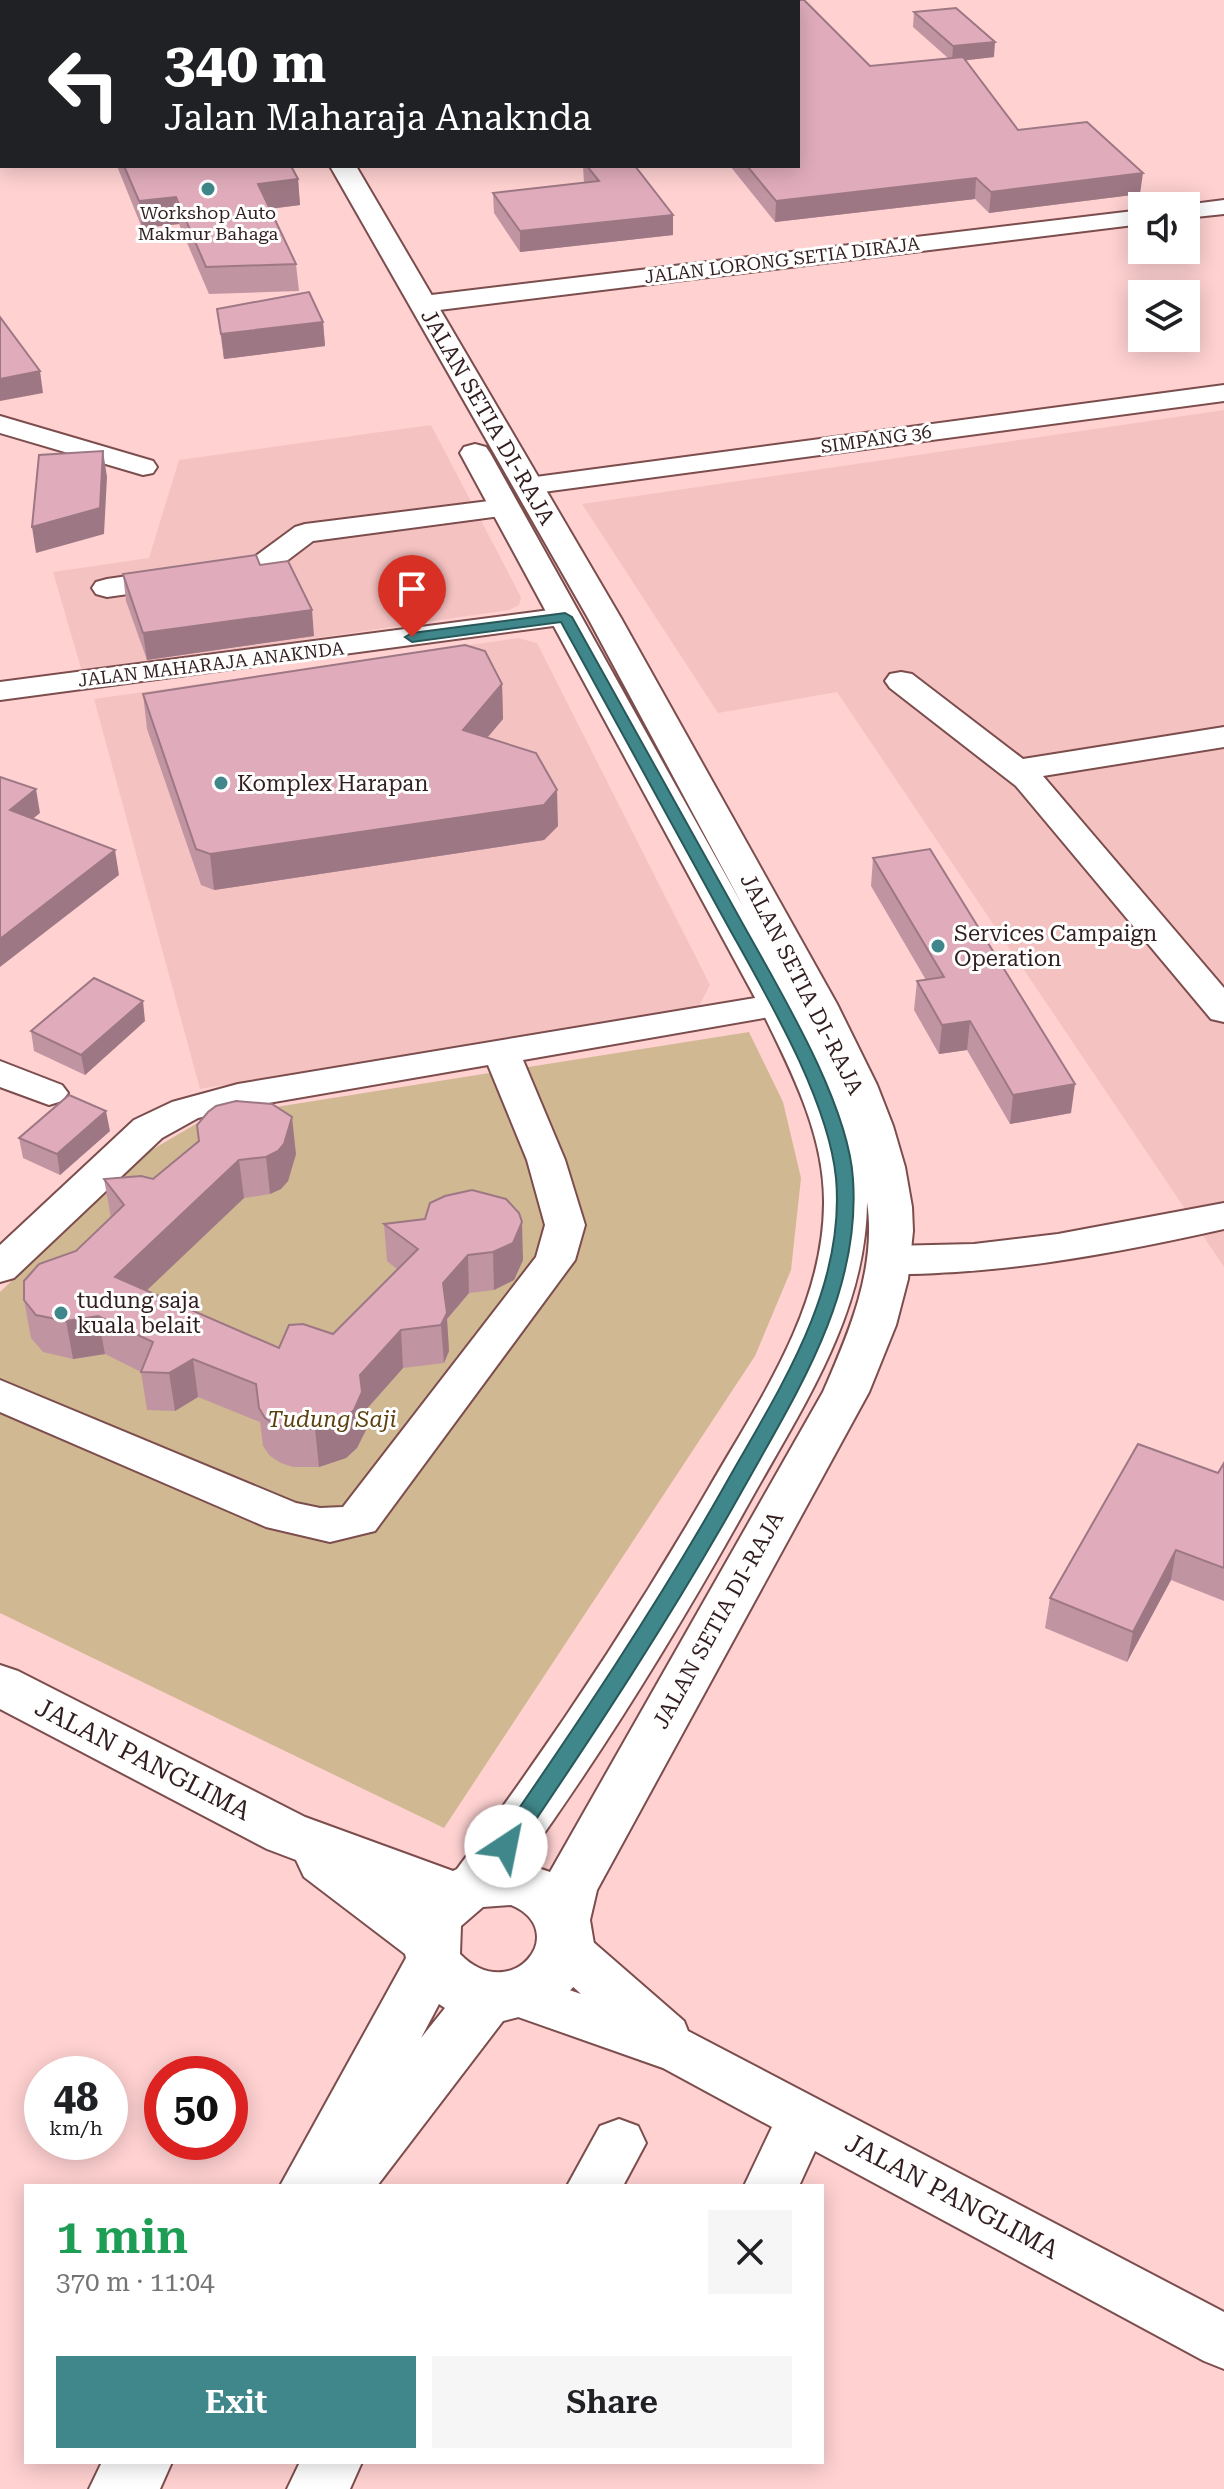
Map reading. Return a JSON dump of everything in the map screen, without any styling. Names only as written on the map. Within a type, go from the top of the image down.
[{"type":"main road","name":"JALAN SETIA DI-RAJA","points":[[318,168],[516,497],[713,812],[849,1070],[870,1125],[887,1189],[890,1260],[877,1316],[846,1392],[570,1887],[565,1934]]},
{"type":"main road","name":"JALAN SETIA DI-RAJA","points":[[311,2184],[448,1921],[609,1695],[703,1542],[806,1359],[826,1310],[843,1233],[845,1177],[832,1126],[812,1072],[779,1005],[565,617],[516,497],[423,304],[344,168]]},
{"type":"main road","name":"JALAN PANGLIMA","points":[[0,1685],[448,1921]]},
{"type":"main road","points":[[343,2184],[504,1997],[552,1977],[565,1934],[543,1895],[511,1882],[448,1921],[454,1987],[504,1997]]},
{"type":"main road","points":[[122,2489],[139,2464]]},
{"type":"street","points":[[1200,210],[1224,207]]},
{"type":"street","name":"JALAN LORONG SETIA DIRAJA","points":[[423,304],[1128,219]]},
{"type":"street","name":"SIMPANG 36","points":[[107,588],[262,566],[305,533],[516,497],[1224,393]]},
{"type":"street","points":[[0,424],[143,467]]},
{"type":"street","name":"JALAN MAHARAJA ANAKNDA","points":[[0,691],[565,617]]},
{"type":"street","points":[[901,681],[1018,770],[1097,857],[1224,1011]]},
{"type":"street","points":[[1018,770],[1224,737]]},
{"type":"street","points":[[0,1268],[148,1129],[185,1110],[238,1096],[779,1005]]},
{"type":"street","points":[[0,1395],[282,1515],[310,1524],[343,1526],[359,1519],[555,1260],[565,1225],[546,1160],[501,1052]]},
{"type":"street","points":[[0,1073],[49,1093]]},
{"type":"street","points":[[890,1260],[950,1261],[1145,1234],[1224,1216]]},
{"type":"street","name":"JALAN PANGLIMA","points":[[565,1934],[680,2051]]},
{"type":"street","name":"JALAN PANGLIMA","points":[[504,1997],[680,2051],[1224,2342]]},
{"type":"street","points":[[772,2184],[804,2117]]},
{"type":"street","points":[[317,2489],[332,2464]]},
{"type":"shaded area","points":[[1224,410],[1224,1267],[837,692],[718,713],[582,504]]},
{"type":"shaded area","points":[[431,425],[521,597],[519,605],[509,610],[82,672],[53,572],[149,558],[179,460]]},
{"type":"shaded area","points":[[518,638],[537,643],[710,985],[699,1006],[200,1089],[94,699]]},
{"type":"green space","name":"Tudung Saji","points":[[749,1032],[783,1102],[801,1178],[791,1270],[755,1356],[444,1828],[0,1613],[0,1292],[143,1155],[206,1118]]},
{"type":"building","points":[[800,0],[804,0],[870,66],[963,57],[1018,130],[1087,122],[1143,173],[991,192],[976,178],[776,201],[749,168],[800,168]]},
{"type":"building","points":[[956,8],[995,42],[953,46],[914,12]]},
{"type":"building","points":[[125,168],[292,168],[298,179],[258,184],[296,264],[206,267],[176,197],[139,201]]},
{"type":"building","points":[[589,168],[637,168],[673,215],[520,231],[493,193],[599,181]]},
{"type":"building","points":[[309,292],[323,322],[221,334],[217,309]]},
{"type":"building","points":[[0,317],[40,371],[0,379]]},
{"type":"building","points":[[103,451],[100,508],[32,527],[39,455]]},
{"type":"building","points":[[256,555],[260,565],[288,561],[312,610],[143,633],[123,574]]},
{"type":"building","points":[[465,645],[485,651],[502,684],[463,730],[536,753],[557,790],[544,805],[210,854],[196,849],[143,694]]},
{"type":"building","points":[[0,777],[36,789],[10,810],[115,850],[0,939]]},
{"type":"building","name":"Services Campaign Operation","points":[[930,849],[1075,1084],[1013,1095],[970,1021],[942,1025],[917,981],[944,977],[873,858]]},
{"type":"building","points":[[94,978],[143,1001],[81,1055],[31,1031]]},
{"type":"building","points":[[69,1095],[106,1111],[57,1154],[19,1138]]},
{"type":"building","points":[[236,1101],[272,1104],[292,1117],[284,1144],[266,1157],[239,1160],[115,1277],[279,1348],[289,1325],[303,1324],[333,1334],[418,1249],[384,1224],[425,1219],[430,1203],[472,1190],[506,1199],[519,1213],[522,1222],[513,1243],[493,1252],[468,1255],[443,1283],[447,1313],[441,1325],[401,1330],[360,1375],[362,1392],[354,1410],[342,1420],[315,1429],[288,1429],[277,1425],[265,1418],[259,1408],[256,1384],[193,1359],[169,1373],[141,1372],[153,1342],[98,1316],[66,1321],[36,1315],[24,1300],[24,1281],[39,1264],[76,1251],[124,1205],[104,1179],[141,1176],[153,1179],[199,1141],[197,1125],[208,1112],[216,1106]]},
{"type":"building","points":[[1138,1444],[1218,1473],[1224,1463],[1224,1568],[1176,1550],[1133,1632],[1050,1598]]},
{"type":"place","name":"Workshop Auto Makmur Bahaga","points":[[208,189]]},
{"type":"place","name":"Komplex Harapan","points":[[221,783]]},
{"type":"place","name":"Services Campaign Operation","points":[[938,946]]},
{"type":"place","name":"tudung saja kuala belait","points":[[61,1313]]},
{"type":"route","points":[[412,637],[565,617],[779,1005],[812,1072],[840,1150],[845,1177],[846,1206],[833,1286],[806,1359],[703,1542],[609,1695],[506,1846]]}]
